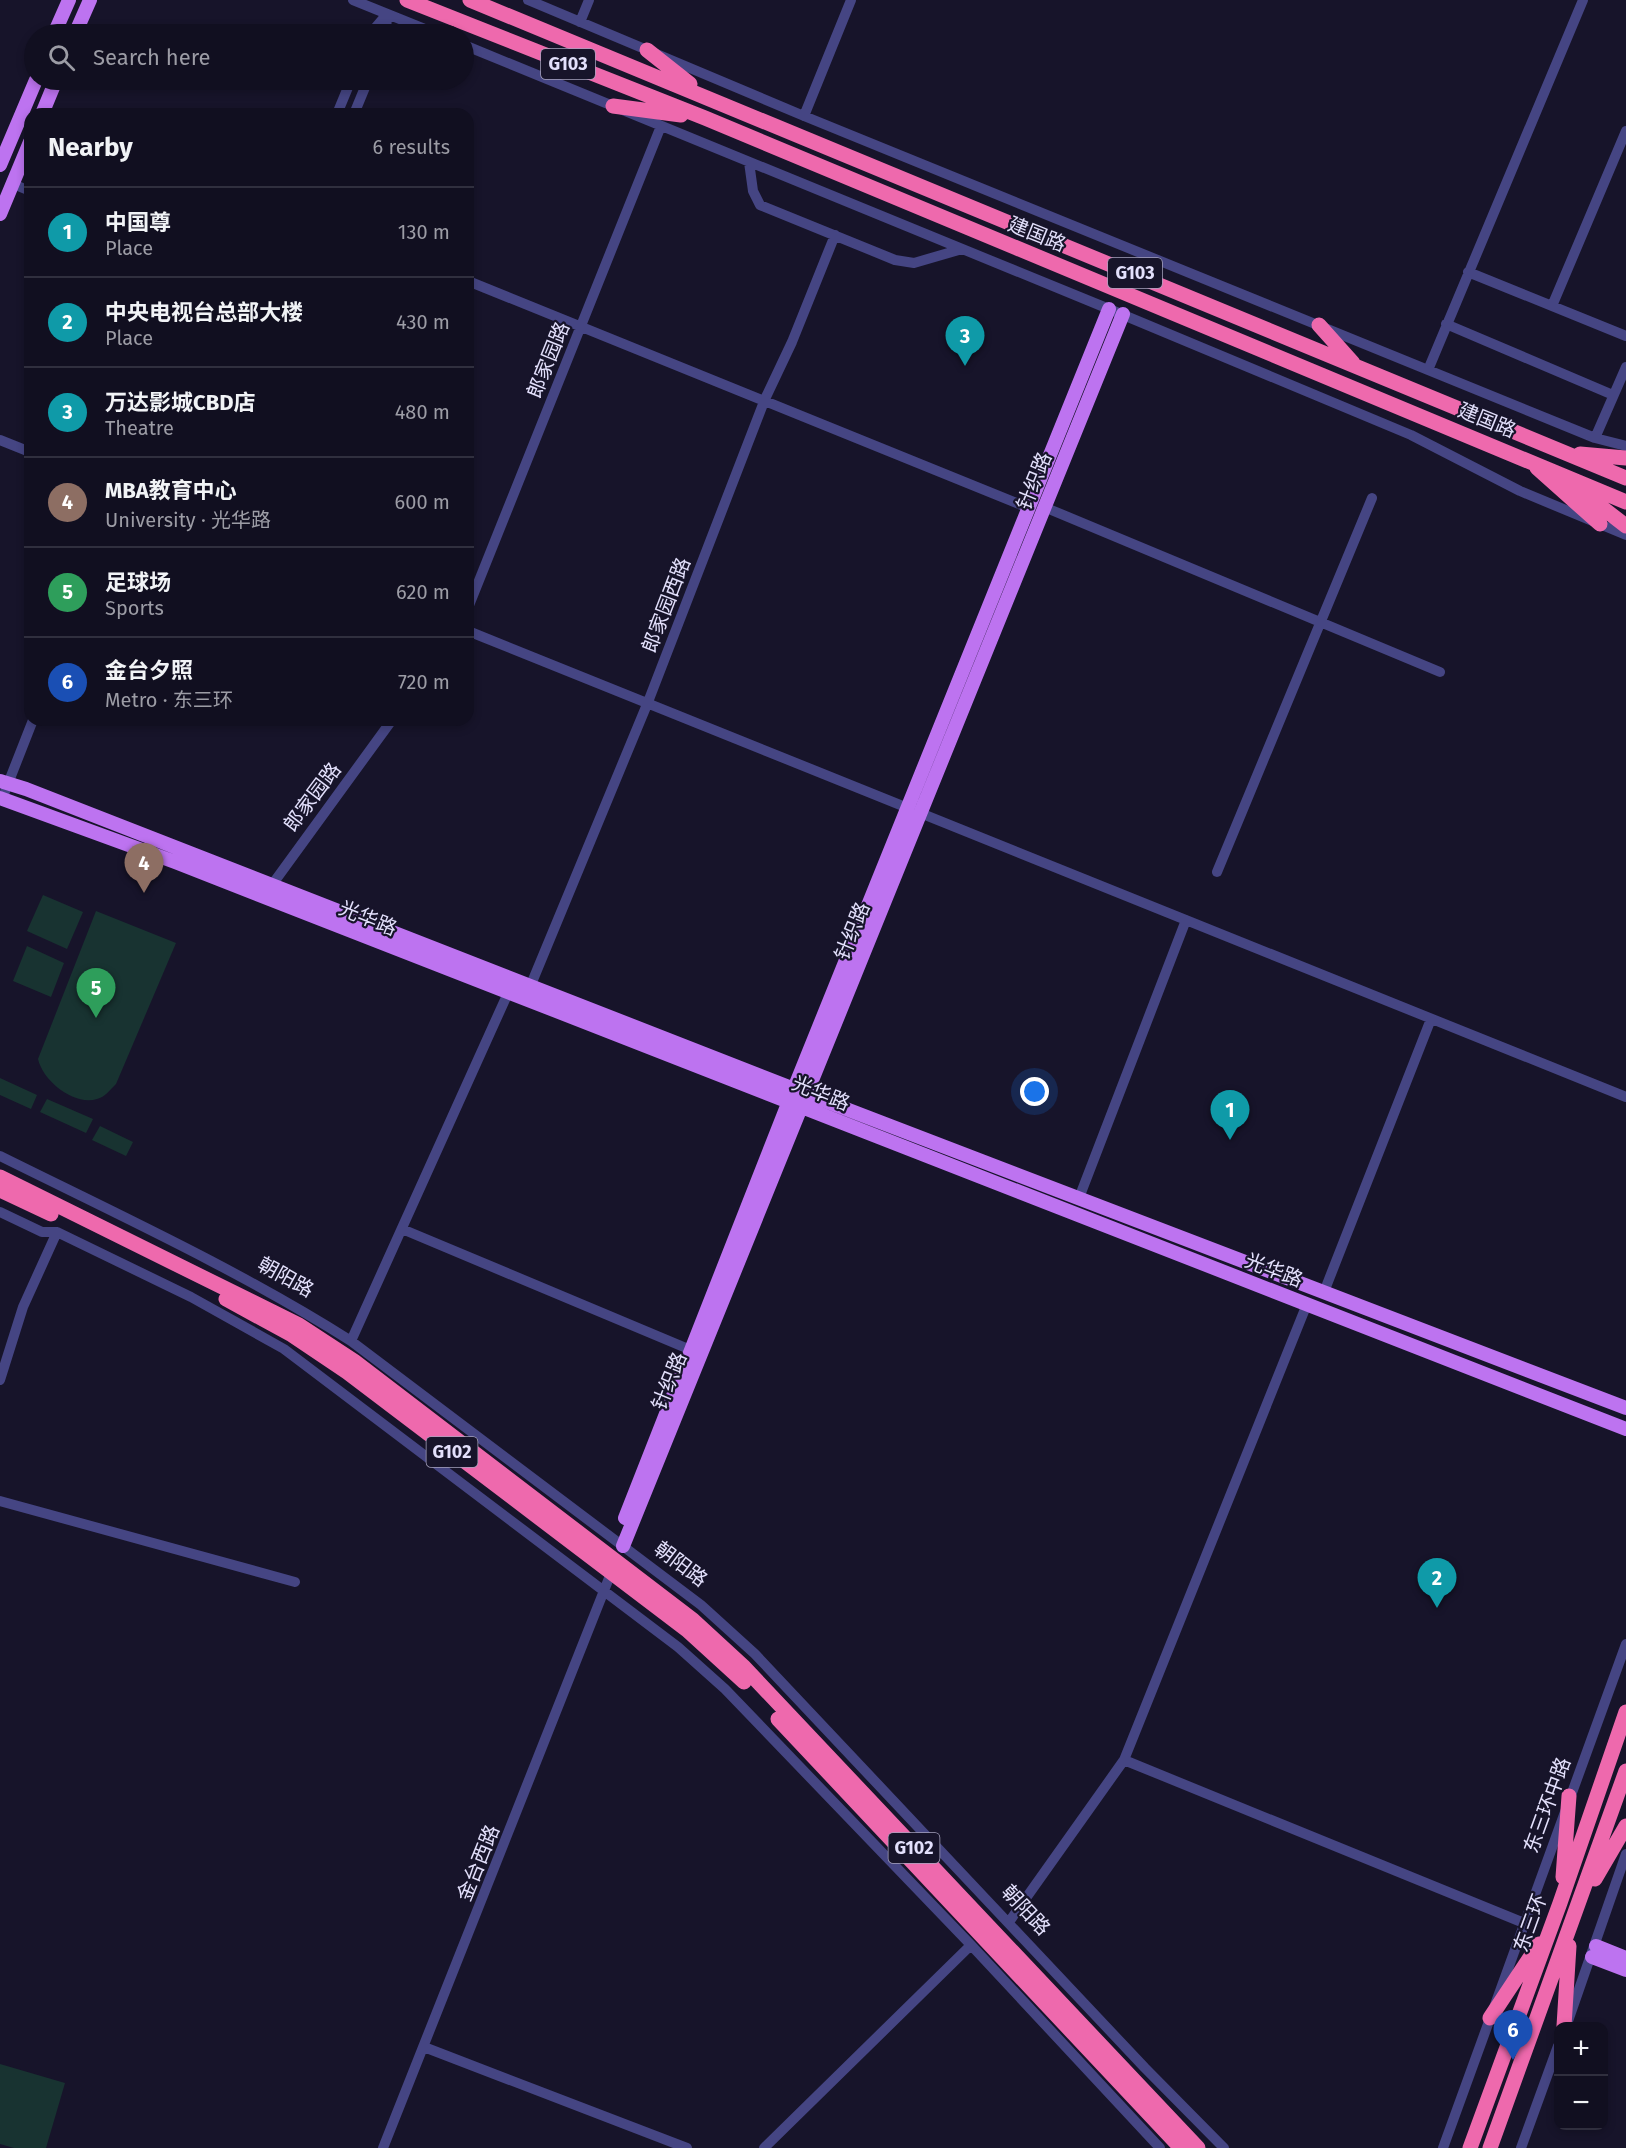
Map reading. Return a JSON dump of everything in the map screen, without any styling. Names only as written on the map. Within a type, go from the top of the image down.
[{"type":"highway","name":"建国路","points":[[407,0],[467,24]]},
{"type":"highway","name":"建国路","points":[[470,0],[1626,478]]},
{"type":"highway","name":"建国路","points":[[474,27],[705,118],[1626,502]]},
{"type":"highway","points":[[647,50],[704,96]]},
{"type":"highway","points":[[613,106],[705,118]]},
{"type":"highway","points":[[1319,325],[1355,365]]},
{"type":"highway","points":[[1565,452],[1626,458]]},
{"type":"highway","points":[[1528,460],[1600,524]]},
{"type":"highway","points":[[1555,471],[1626,526]]},
{"type":"highway","name":"朝阳路","points":[[0,1178],[299,1324],[354,1361],[612,1564],[736,1674],[1181,2148]]},
{"type":"highway","name":"朝阳路","points":[[0,1190],[198,1283],[299,1324]]},
{"type":"highway","name":"朝阳路","points":[[612,1564],[693,1620],[743,1666],[1198,2148]]},
{"type":"highway","name":"东三环","points":[[1470,2148],[1560,1904],[1626,1712]]},
{"type":"highway","name":"东三环","points":[[1490,2148],[1626,1771]]},
{"type":"highway","points":[[1560,1904],[1569,1796]]},
{"type":"highway","points":[[1577,1910],[1626,1826]]},
{"type":"highway","points":[[1490,2018],[1553,1922]]},
{"type":"highway","points":[[1565,2022],[1570,1929]]},
{"type":"main road","points":[[58,24],[69,0]]},
{"type":"main road","points":[[79,24],[90,0]]},
{"type":"main road","points":[[24,108],[32,90]]},
{"type":"main road","points":[[44,108],[52,90]]},
{"type":"main road","points":[[0,165],[24,108]]},
{"type":"main road","points":[[0,214],[24,157]]},
{"type":"main road","name":"针织路","points":[[619,1543],[914,810],[1029,508],[1109,309]]},
{"type":"main road","name":"针织路","points":[[914,810],[1044,507],[1123,314]]},
{"type":"main road","name":"光华路","points":[[4,782],[508,993],[1079,1198],[1626,1408]]},
{"type":"main road","name":"光华路","points":[[1,799],[175,861],[268,891],[530,987],[1307,1304],[1626,1430]]},
{"type":"main road","points":[[1594,1952],[1626,1958]]},
{"type":"main road","points":[[1594,1952],[1626,1971]]},
{"type":"street","points":[[353,0],[412,24]]},
{"type":"street","name":"建国路","points":[[528,0],[804,116],[1595,438],[1626,446]]},
{"type":"street","points":[[580,22],[589,0]]},
{"type":"street","points":[[804,116],[851,0]]},
{"type":"street","points":[[1428,370],[1583,0]]},
{"type":"street","points":[[378,24],[387,14]]},
{"type":"street","points":[[386,24],[387,14]]},
{"type":"street","points":[[474,49],[1123,314],[1411,435],[1520,491],[1626,535]]},
{"type":"street","points":[[339,108],[347,90]]},
{"type":"street","points":[[356,108],[364,90]]},
{"type":"street","name":"郎家园路","points":[[474,593],[661,126]]},
{"type":"street","points":[[1552,306],[1626,131]]},
{"type":"street","points":[[749,162],[753,191],[760,205],[895,260],[914,263],[962,249]]},
{"type":"street","points":[[13,184],[24,189]]},
{"type":"street","name":"郎家园西路","points":[[530,987],[648,702],[765,399],[792,342],[834,235]]},
{"type":"street","points":[[1468,272],[1626,336]]},
{"type":"street","points":[[474,283],[765,399],[1029,508]]},
{"type":"street","points":[[1446,324],[1613,395]]},
{"type":"street","points":[[1595,438],[1626,367]]},
{"type":"street","points":[[0,440],[24,450]]},
{"type":"street","points":[[1217,872],[1372,498]]},
{"type":"street","points":[[1044,507],[1440,672]]},
{"type":"street","points":[[474,633],[1626,1097]]},
{"type":"street","points":[[1,799],[4,782],[30,726]]},
{"type":"street","name":"郎家园路","points":[[268,891],[388,726]]},
{"type":"street","points":[[1079,1198],[1186,920]]},
{"type":"street","points":[[351,1341],[508,993]]},
{"type":"street","points":[[1324,1292],[1431,1018]]},
{"type":"street","name":"朝阳路","points":[[0,1156],[209,1258],[299,1324],[351,1341],[701,1605],[755,1654],[1145,2068],[1224,2148]]},
{"type":"street","points":[[0,1212],[42,1232],[57,1232],[191,1297],[284,1349],[678,1647],[726,1689],[971,1945],[1160,2148]]},
{"type":"street","points":[[402,1229],[696,1352]]},
{"type":"street","points":[[0,1380],[23,1307],[57,1232]]},
{"type":"street","points":[[1009,1922],[1124,1760],[1307,1304]]},
{"type":"street","points":[[284,1349],[299,1324]]},
{"type":"street","points":[[0,1501],[294,1582]]},
{"type":"street","name":"针织路","points":[[612,1564],[619,1543]]},
{"type":"street","name":"金台西路","points":[[383,2148],[514,1822],[612,1564]]},
{"type":"street","name":"东三环中路","points":[[1443,2148],[1626,1644]]},
{"type":"street","points":[[1124,1760],[1524,1923]]},
{"type":"street","points":[[1567,2022],[1594,1952],[1626,1854]]},
{"type":"street","points":[[764,2148],[971,1945]]},
{"type":"street","points":[[424,2047],[687,2148]]},
{"type":"street","points":[[1521,2148],[1554,2057]]},
{"type":"green space","points":[[43,895],[83,912],[67,949],[27,931]]},
{"type":"green space","points":[[96,911],[176,943],[116,1084],[103,1097],[88,1100],[79,1099],[61,1090],[46,1076],[38,1059]]},
{"type":"green space","points":[[27,946],[64,963],[51,997],[13,981]]},
{"type":"green space","points":[[0,1078],[37,1095],[31,1109],[0,1095]]},
{"type":"green space","points":[[47,1099],[93,1119],[86,1133],[40,1112]]},
{"type":"green space","points":[[100,1126],[133,1142],[126,1156],[92,1140]]},
{"type":"green space","points":[[0,2064],[65,2083],[46,2148],[14,2148],[0,2144]]},
{"type":"place","name":"万达影城CBD店","points":[[965,366]]},
{"type":"place","name":"MBA教育中心","points":[[144,893]]},
{"type":"place","name":"足球场","points":[[96,1018]]},
{"type":"place","name":"中国尊","points":[[1230,1140]]},
{"type":"place","name":"中央电视台总部大楼","points":[[1437,1608]]},
{"type":"place","name":"金台夕照","points":[[1513,2060]]}]
